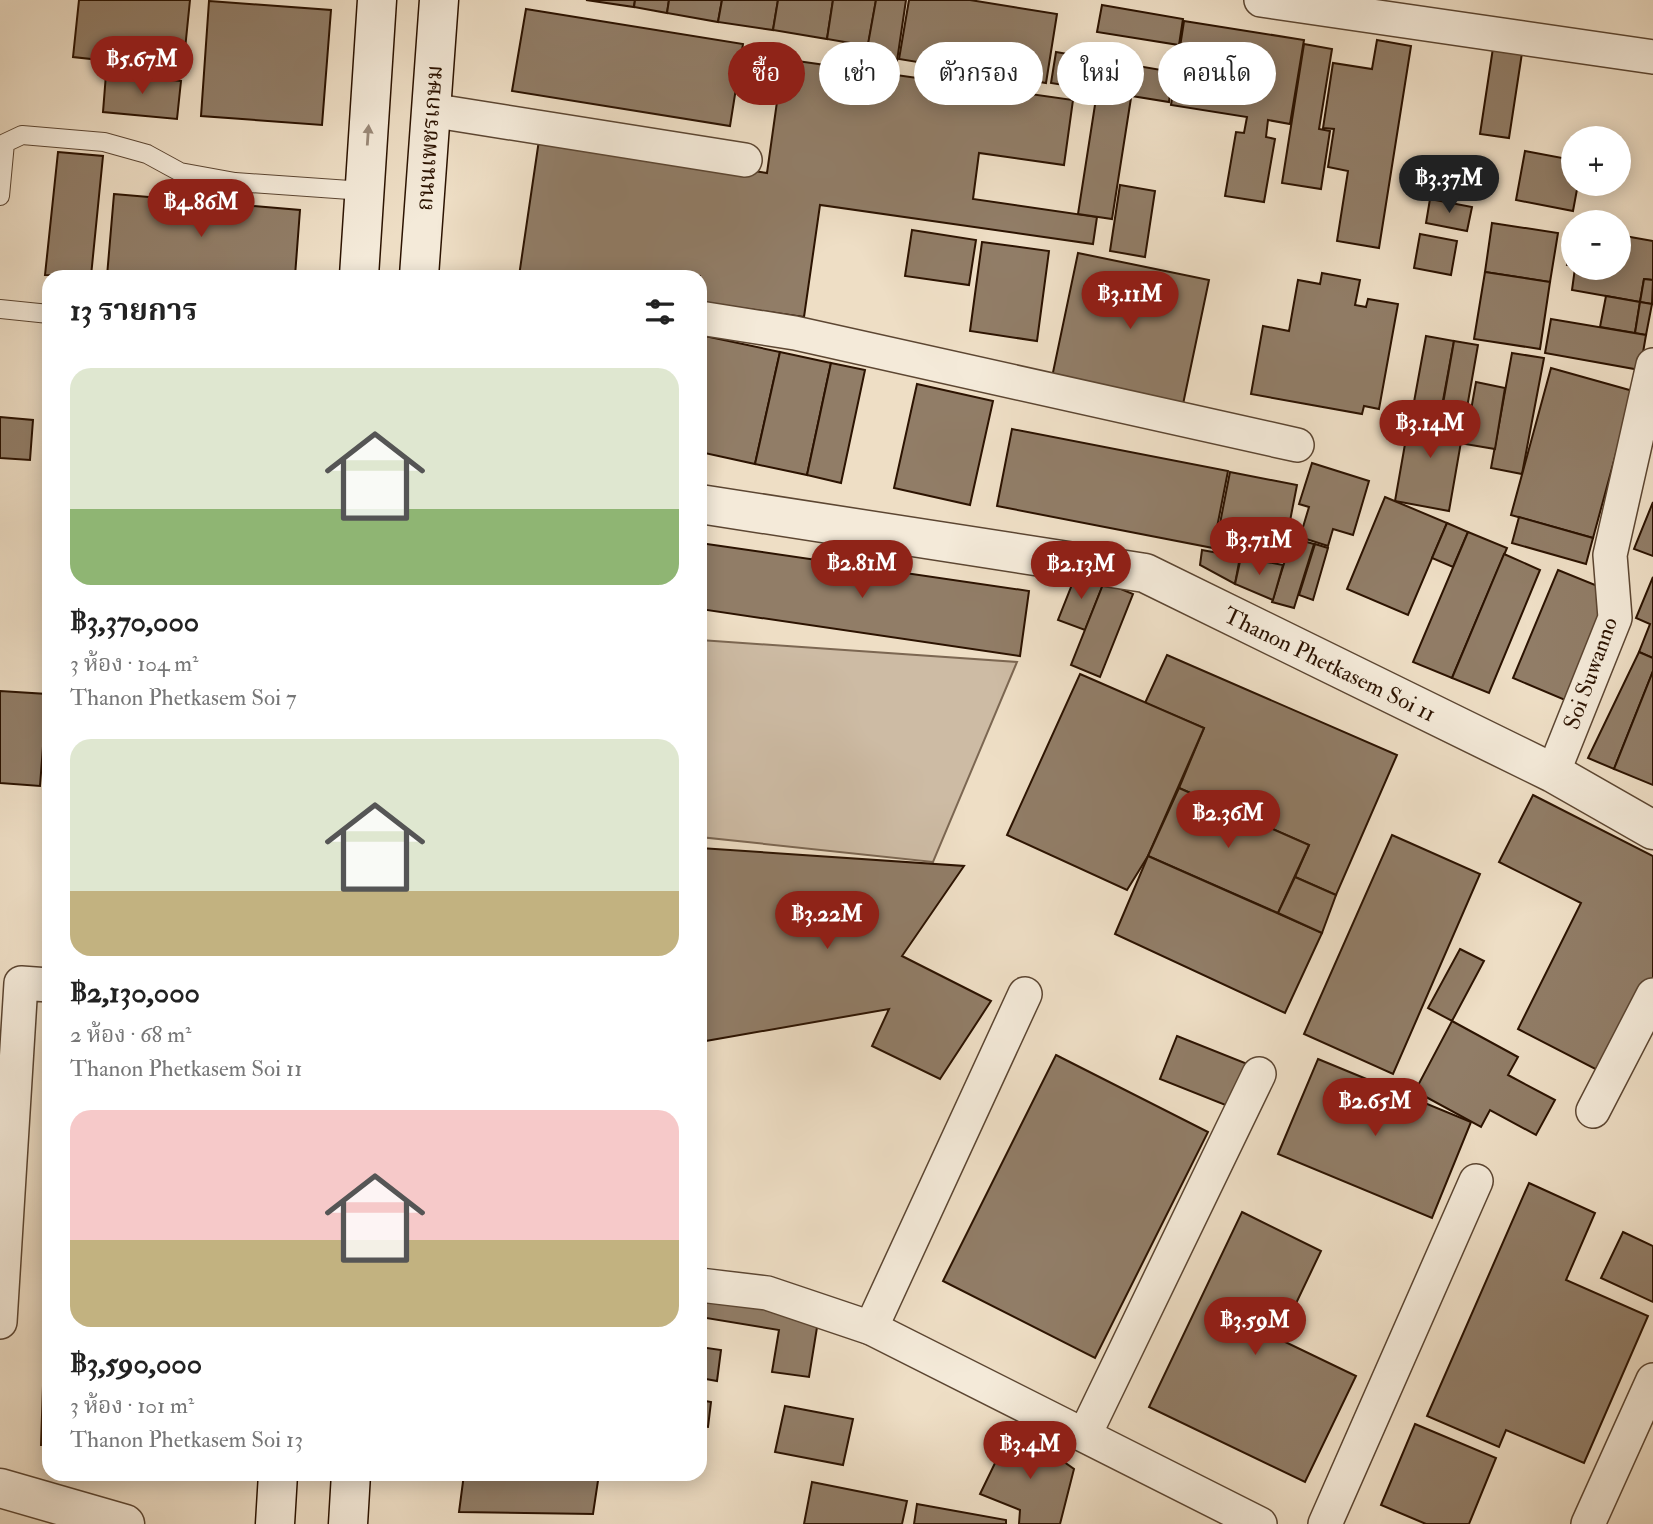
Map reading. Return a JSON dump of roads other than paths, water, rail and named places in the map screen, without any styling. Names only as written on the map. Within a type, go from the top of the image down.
[{"type":"street","points":[[359,270],[377,0]]},
{"type":"street","name":"ถนนเพชรเกษม","points":[[425,270],[430,110],[439,0]]},
{"type":"street","points":[[1261,0],[1653,57]]},
{"type":"street","points":[[430,110],[745,160]]},
{"type":"street","points":[[707,319],[795,333],[1297,445]]},
{"type":"street","name":"Soi Suwanno","points":[[1553,773],[1615,618],[1610,555],[1652,378]]},
{"type":"street","name":"Thanon Phetkasem Soi 11","points":[[707,505],[1144,573],[1553,773],[1653,830]]},
{"type":"street","points":[[0,1322],[21,983],[42,984]]},
{"type":"street","points":[[871,1328],[1025,994]]},
{"type":"street","points":[[1593,1111],[1653,995]]},
{"type":"street","points":[[1085,1434],[1259,1074]]},
{"type":"street","points":[[1325,1524],[1476,1181]]},
{"type":"street","points":[[707,1286],[767,1293],[871,1328],[1259,1524]]},
{"type":"street","points":[[1588,1524],[1653,1380]]},
{"type":"street","points":[[275,1524],[278,1481]]},
{"type":"street","points":[[348,1524],[351,1481]]},
{"type":"street","points":[[0,1488],[118,1523]]},
{"type":"lane","points":[[0,196],[5,142],[22,135],[104,142],[148,154],[180,172],[235,182],[364,191]]},
{"type":"lane","points":[[0,309],[42,313]]}]
